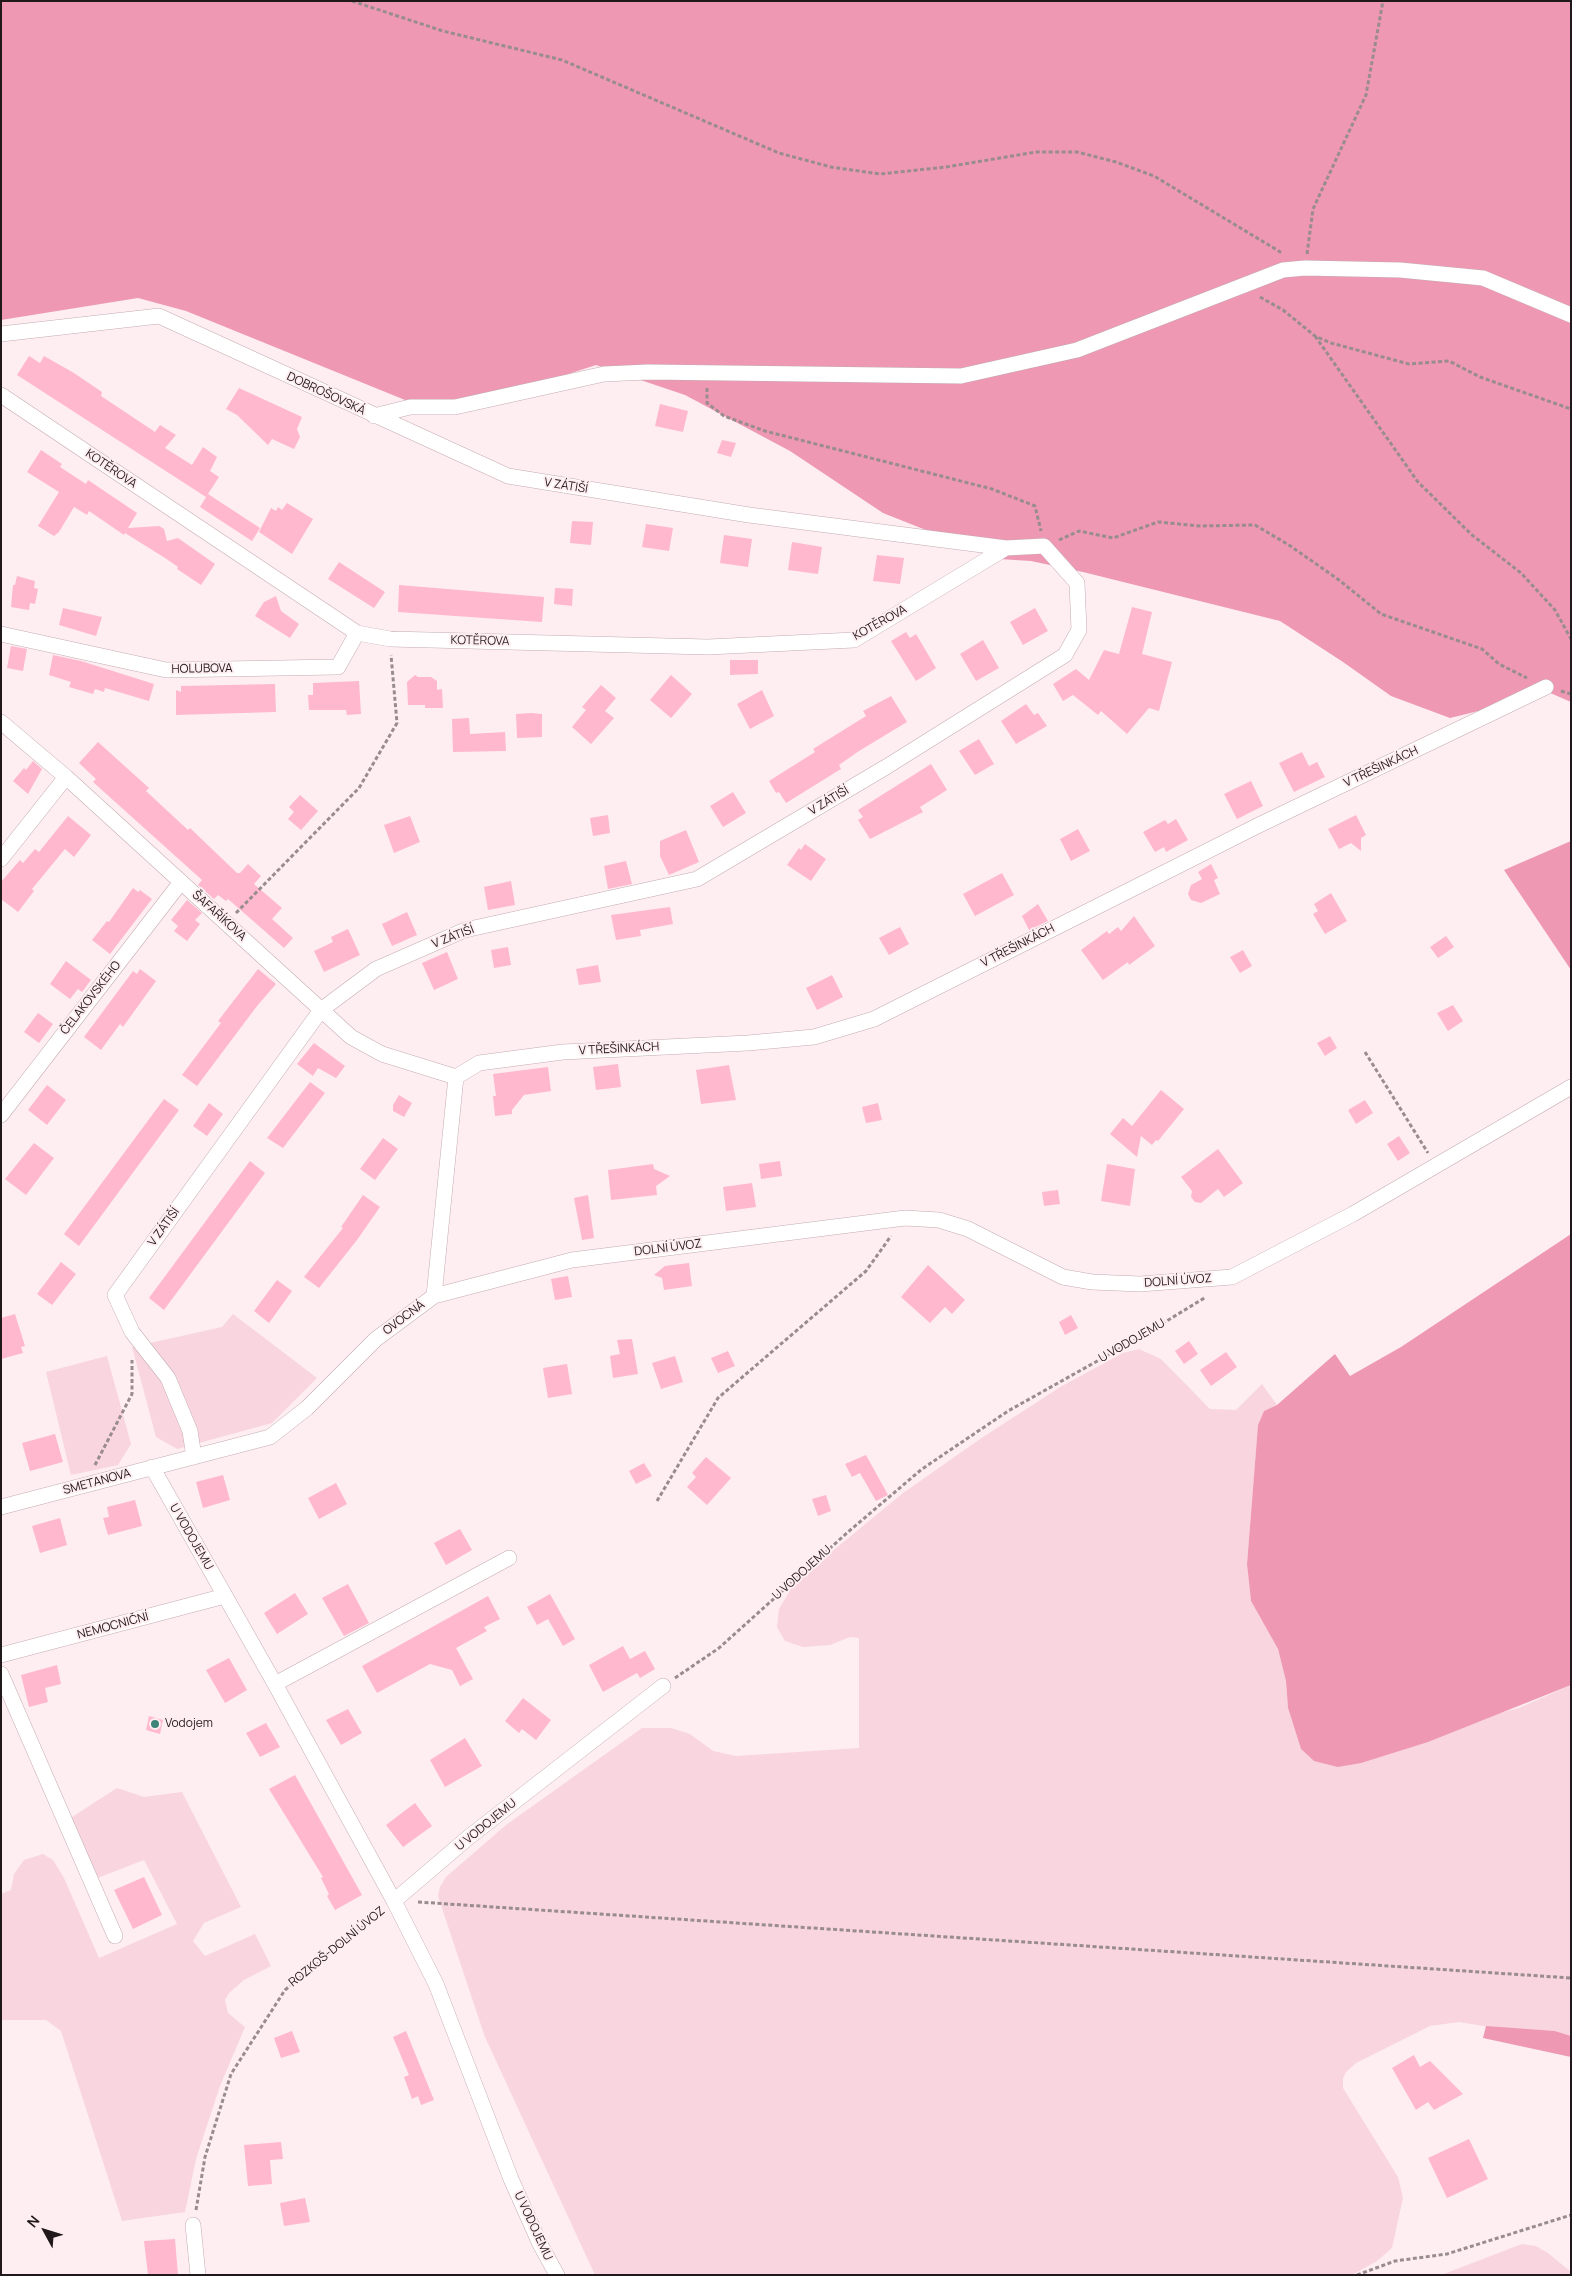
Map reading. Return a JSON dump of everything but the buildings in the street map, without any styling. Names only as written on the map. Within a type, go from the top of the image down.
[{"type":"street","name":"DOBROŠOVSKÁ","points":[[1,334],[159,316],[374,416],[410,407],[455,407],[604,374],[688,372],[961,376],[1077,350],[1283,270],[1305,268],[1400,270],[1483,278],[1571,315]]},
{"type":"street","name":"KOTĚROVA","points":[[1,395],[357,633],[390,639],[708,647],[854,640],[1006,548]]},
{"type":"street","name":"V ZÁTIŠÍ","points":[[194,1457],[190,1431],[168,1378],[132,1332],[115,1295],[321,1010],[376,969],[465,930],[697,879],[886,767],[1065,654],[1079,630],[1077,583],[1044,546],[1006,548],[749,515],[508,476],[374,416]]},
{"type":"street","name":"HOLUBOVA","points":[[1,634],[166,670],[338,667],[357,633]]},
{"type":"street","name":"V TŘEŠINKÁCH","points":[[456,1076],[479,1062],[563,1052],[748,1043],[814,1037],[874,1019],[1257,826],[1546,687]]},
{"type":"street","name":"ŠAFAŘÍKOVA","points":[[1,722],[66,778],[351,1036],[382,1054],[456,1076]]},
{"type":"street","points":[[1,858],[66,778]]},
{"type":"street","name":"ČELAKOVSKÉHO","points":[[1,1115],[181,882]]},
{"type":"street","name":"OVOCNÁ","points":[[194,1457],[270,1438],[307,1408],[376,1339],[434,1296],[456,1076]]},
{"type":"street","name":"DOLNÍ ÚVOZ","points":[[434,1296],[572,1260],[905,1218],[939,1220],[968,1229],[1063,1276],[1092,1282],[1140,1284],[1232,1277],[1354,1214],[1571,1087]]},
{"type":"street","name":"SMETANOVA","points":[[1,1508],[194,1457]]},
{"type":"street","name":"U VODOJEMU","points":[[152,1467],[275,1684],[394,1901],[436,1984],[512,2179],[540,2244],[557,2275]]},
{"type":"street","points":[[275,1684],[510,1558]]},
{"type":"street","name":"NEMOCNIČNÍ","points":[[1,1655],[225,1596]]},
{"type":"street","points":[[1,1674],[115,1936]]},
{"type":"street","name":"U VODOJEMU","points":[[394,1901],[469,1837],[663,1686]]},
{"type":"street","points":[[193,2225],[198,2275]]},
{"type":"path","points":[[352,1],[443,31],[562,60],[779,153],[831,167],[880,174],[946,167],[1036,152],[1077,152],[1116,162],[1154,176],[1305,268],[1313,209],[1366,96],[1382,1]]},
{"type":"path","points":[[1236,289],[1264,299],[1283,310],[1315,336],[1331,344],[1410,364],[1449,361],[1480,377],[1571,409]]},
{"type":"path","points":[[1315,336],[1418,482],[1472,535],[1521,573],[1555,610],[1571,639]]},
{"type":"path","points":[[706,373],[707,403],[724,416],[765,431],[992,489],[1035,506],[1044,546],[1080,532],[1113,538],[1158,522],[1200,526],[1255,525],[1289,545],[1339,580],[1381,614],[1482,649],[1499,664],[1546,687]]},
{"type":"path","points":[[227,923],[358,788],[397,723],[390,639]]},
{"type":"path","points":[[1365,1052],[1436,1166]]},
{"type":"path","points":[[657,1501],[718,1398],[866,1271],[905,1218]]},
{"type":"path","name":"U VODOJEMU","points":[[663,1686],[719,1648],[848,1532],[922,1469],[1008,1411],[1142,1336],[1210,1293]]},
{"type":"path","points":[[84,1485],[132,1394],[132,1332]]},
{"type":"path","points":[[394,1901],[1571,1978]]},
{"type":"path","name":"ROZKOŠ-DOLNÍ ÚVOZ","points":[[193,2225],[205,2157],[231,2074],[285,1990],[394,1901]]},
{"type":"path","points":[[1357,2275],[1395,2261],[1447,2254],[1571,2215]]},
{"type":"shaded area","points":[[1,1],[1571,1],[1571,702],[1548,692],[1539,696],[1450,718],[1391,696],[1280,621],[1083,572],[1031,561],[999,559],[883,513],[790,451],[685,395],[596,365],[442,415],[186,311],[138,298],[1,320]]},
{"type":"shaded area","points":[[1571,841],[1571,970],[1504,870]]},
{"type":"shaded area","points":[[1571,1234],[1571,1685],[1428,1742],[1361,1763],[1338,1767],[1314,1761],[1301,1749],[1288,1708],[1286,1681],[1278,1649],[1251,1601],[1247,1564],[1258,1425],[1264,1411],[1277,1405],[1335,1354],[1350,1376],[1401,1347]]},
{"type":"shaded area","points":[[233,1314],[317,1378],[272,1423],[177,1449],[156,1437],[132,1347],[222,1327]]},
{"type":"shaded area","points":[[1139,1349],[1161,1359],[1210,1409],[1236,1410],[1262,1384],[1277,1405],[1264,1411],[1258,1425],[1247,1564],[1251,1601],[1278,1649],[1286,1681],[1288,1708],[1301,1749],[1314,1761],[1519,1708],[1571,1685],[1571,2036],[1555,2031],[1496,2028],[1459,2022],[1430,2026],[1356,2063],[1346,2072],[1343,2079],[1343,2088],[1398,2177],[1403,2198],[1392,2248],[1377,2261],[1352,2275],[595,2275],[485,2037],[438,1896],[440,1887],[446,1877],[506,1825],[642,1728],[671,1728],[690,1734],[713,1751],[736,1756],[859,1748],[859,1638],[850,1637],[830,1645],[803,1647],[785,1641],[777,1627],[779,1609],[795,1582],[903,1493],[983,1437],[1062,1386],[1123,1353]]},
{"type":"shaded area","points":[[107,1356],[131,1444],[118,1465],[71,1475],[46,1372]]},
{"type":"shaded area","points":[[117,1788],[144,1797],[182,1792],[241,1907],[204,1923],[193,1941],[205,1956],[255,1934],[271,1966],[244,1980],[229,1993],[225,2000],[228,2013],[245,2027],[220,2086],[196,2159],[185,2212],[122,2221],[61,2031],[46,2020],[1,2020],[1,1894],[11,1890],[14,1874],[24,1860],[43,1854],[53,1860],[64,1878],[99,1958],[177,1924],[144,1860],[95,1879],[69,1819]]},
{"type":"shaded area","points":[[1486,2026],[1555,2031],[1571,2036],[1571,2057],[1483,2038]]},
{"type":"shaded area","points":[[1522,2244],[1536,2246],[1548,2253],[1571,2272],[1571,2275],[1441,2275]]},
{"type":"place","name":"Vodojem","points":[[155,1724]]}]
